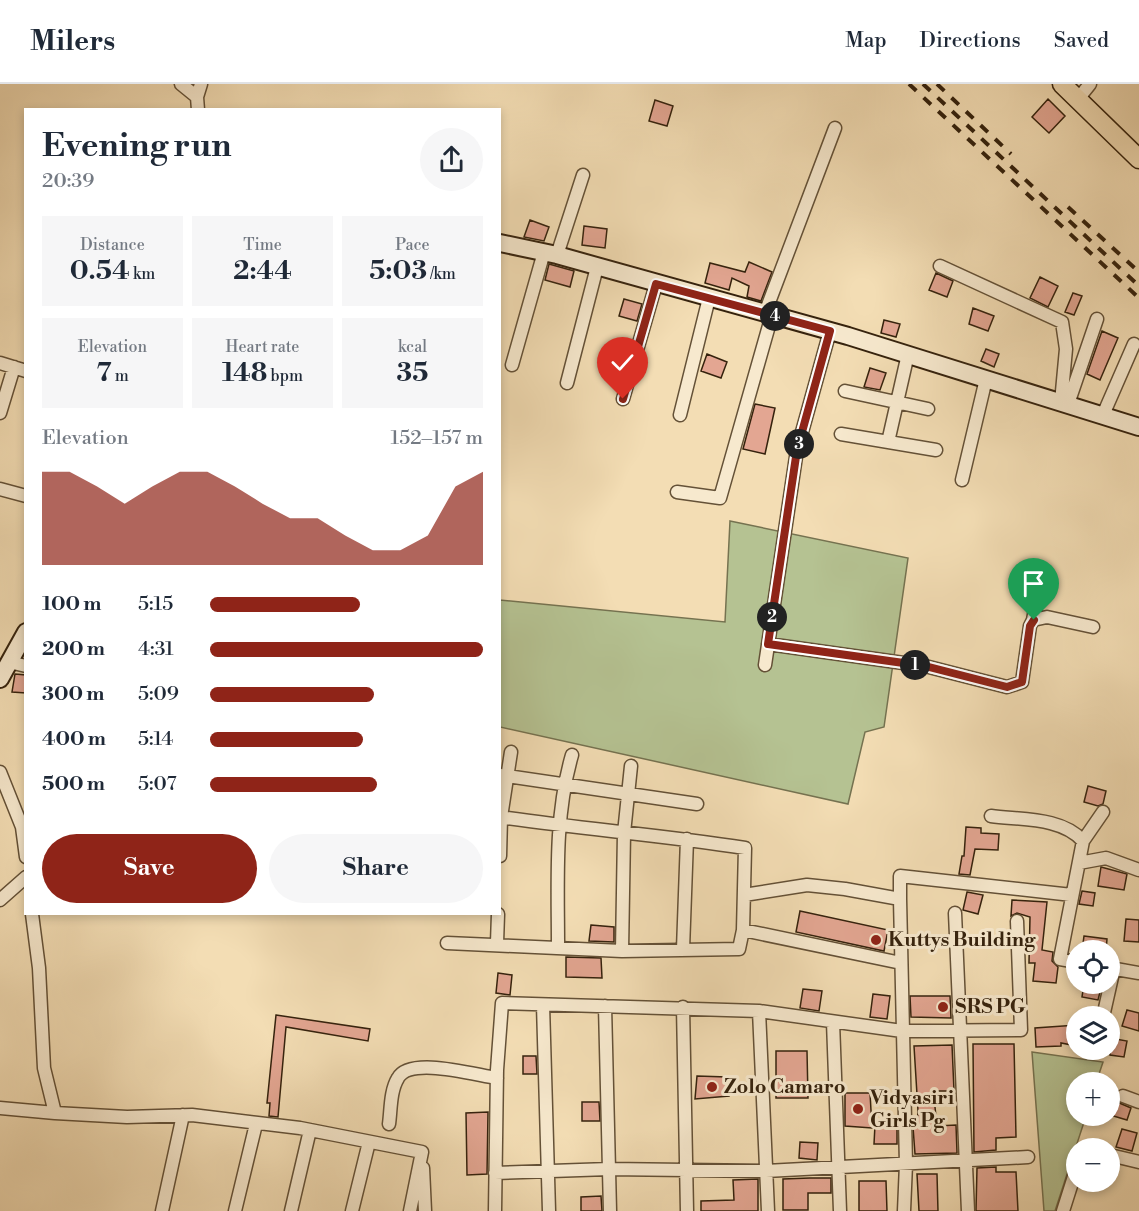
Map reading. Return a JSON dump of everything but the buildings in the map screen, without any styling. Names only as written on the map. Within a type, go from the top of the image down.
[{"type":"main road","points":[[1062,84],[1139,159]]},
{"type":"street","points":[[181,84],[198,103]]},
{"type":"street","points":[[198,103],[201,84]]},
{"type":"street","points":[[1078,99],[1090,84]]},
{"type":"street","points":[[677,492],[720,498],[768,314],[835,128]]},
{"type":"street","points":[[512,365],[550,254],[583,175]]},
{"type":"street","points":[[501,243],[550,254],[830,331],[1139,427]]},
{"type":"street","points":[[940,266],[1062,322],[1066,349],[1064,403]]},
{"type":"street","points":[[567,383],[597,267]]},
{"type":"street","points":[[623,399],[656,284]]},
{"type":"street","points":[[680,415],[710,298]]},
{"type":"street","points":[[1064,403],[1097,320]]},
{"type":"street","points":[[765,665],[797,450],[830,331]]},
{"type":"street","points":[[1103,415],[1134,344]]},
{"type":"street","points":[[888,442],[908,354]]},
{"type":"street","points":[[0,363],[20,369],[0,413]]},
{"type":"street","points":[[962,480],[986,379]]},
{"type":"street","points":[[845,391],[928,409]]},
{"type":"street","points":[[841,434],[936,450]]},
{"type":"street","points":[[0,489],[24,495]]},
{"type":"street","points":[[768,644],[925,666],[1007,687],[1022,682],[1030,626],[1034,620],[1040,582]]},
{"type":"street","points":[[1034,620],[1047,616],[1093,627]]},
{"type":"street","points":[[0,679],[17,664],[24,639]]},
{"type":"street","points":[[501,803],[503,775],[511,752]]},
{"type":"street","points":[[558,947],[559,826],[563,785],[572,755]]},
{"type":"street","points":[[622,951],[624,833],[631,766]]},
{"type":"street","points":[[0,772],[22,827],[24,842]]},
{"type":"street","points":[[503,775],[697,804]]},
{"type":"street","points":[[1066,960],[1060,959],[1083,841],[1103,812]]},
{"type":"street","points":[[991,816],[1056,824],[1074,831],[1083,841]]},
{"type":"street","points":[[447,943],[497,943],[622,951],[739,949],[743,930],[745,848],[501,817]]},
{"type":"street","points":[[683,949],[687,839]]},
{"type":"street","points":[[1079,863],[1106,858],[1139,870]]},
{"type":"street","points":[[904,1211],[906,1164],[900,876],[1072,895]]},
{"type":"street","points":[[0,900],[24,879]]},
{"type":"street","points":[[744,895],[807,885],[900,899]]},
{"type":"street","points":[[955,913],[968,1211]]},
{"type":"street","points":[[32,915],[39,968],[44,1068],[55,1113]]},
{"type":"street","points":[[497,943],[498,915]]},
{"type":"street","points":[[495,1211],[497,1078],[502,1003],[759,1011],[902,1031],[1021,1030],[1017,921]]},
{"type":"street","points":[[743,930],[901,963]]},
{"type":"street","points":[[1120,969],[1139,973]]},
{"type":"street","points":[[543,1005],[549,1211]]},
{"type":"street","points":[[604,1006],[610,1211]]},
{"type":"street","points":[[683,1007],[687,1211]]},
{"type":"street","points":[[759,1011],[768,1211]]},
{"type":"street","points":[[833,1022],[840,1211]]},
{"type":"street","points":[[389,1125],[393,1092],[398,1078],[405,1070],[421,1066],[497,1078]]},
{"type":"street","points":[[1123,1096],[1139,1101]]},
{"type":"street","points":[[0,1108],[128,1117],[183,1115],[310,1130],[422,1152]]},
{"type":"street","points":[[162,1211],[183,1115]]},
{"type":"street","points":[[235,1211],[256,1124]]},
{"type":"street","points":[[291,1211],[310,1130]]},
{"type":"street","points":[[352,1211],[369,1142]]},
{"type":"street","points":[[410,1211],[422,1152]]},
{"type":"street","points":[[422,1152],[425,1211]]},
{"type":"street","points":[[495,1173],[548,1173],[609,1169],[766,1171],[1028,1157]]},
{"type":"street","points":[[1120,1157],[1139,1162]]},
{"type":"street","points":[[1063,1211],[1069,1192]]},
{"type":"green space","points":[[730,521],[908,558],[884,727],[865,732],[848,804],[501,727],[501,600],[725,622]]},
{"type":"green space","points":[[1032,1052],[1066,1057],[1066,1060],[1103,1062],[1100,1072],[1066,1072],[1066,1126],[1083,1126],[1079,1138],[1066,1138],[1066,1177],[1055,1211],[1044,1211]]},
{"type":"railway","points":[[909,84],[1139,298]]},
{"type":"railway","points":[[923,84],[1139,286]]},
{"type":"railway","points":[[937,84],[1011,154]]},
{"type":"railway","points":[[1068,207],[1139,272]]},
{"type":"place","name":"Kuttys Building","points":[[876,940]]},
{"type":"place","name":"SRS PG","points":[[943,1007]]},
{"type":"place","name":"Zolo Camaro","points":[[712,1087]]},
{"type":"place","name":"Vidyasiri Girls Pg","points":[[858,1109]]},
{"type":"route","points":[[623,399],[656,284],[830,331],[797,450],[768,644],[925,666],[1007,687],[1016,686],[1022,682],[1030,626],[1034,620]]}]
